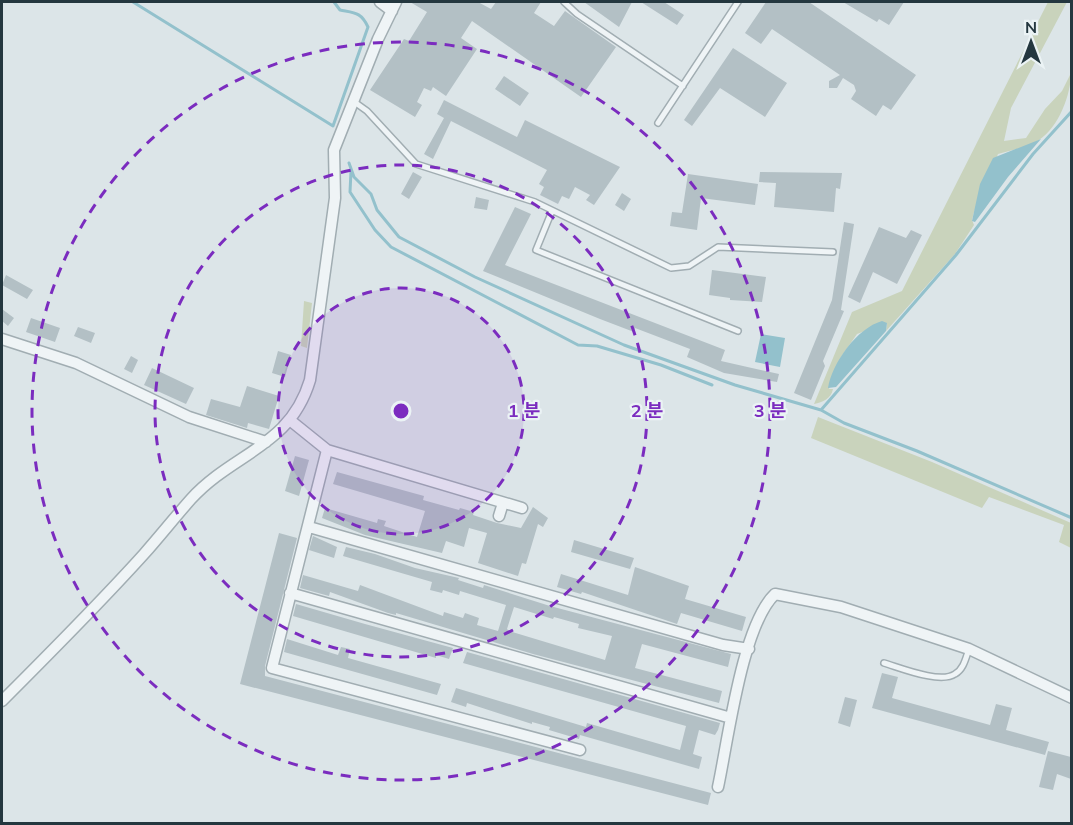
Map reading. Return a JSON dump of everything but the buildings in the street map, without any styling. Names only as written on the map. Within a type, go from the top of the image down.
[{"type":"street","points":[[2,701],[76,627],[192,498],[220,473],[266,442],[291,421],[304,402],[310,380],[334,198],[334,150],[394,6],[380,2]]},
{"type":"street","points":[[2,339],[76,363],[189,417],[266,442]]},
{"type":"street","points":[[291,421],[327,450],[522,508]]},
{"type":"street","points":[[327,450],[272,668],[580,750]]},
{"type":"street","points":[[499,516],[503,503]]},
{"type":"street","points":[[309,527],[723,645],[749,649]]},
{"type":"street","points":[[290,593],[731,717]]},
{"type":"street","points":[[718,787],[731,730],[731,717],[749,649],[767,602],[775,594],[841,607],[969,649],[1071,698]]},
{"type":"lane","points":[[564,2],[577,14],[683,86]]},
{"type":"lane","points":[[658,123],[738,2]]},
{"type":"lane","points":[[353,101],[368,111],[416,164],[535,202],[671,268],[689,266],[718,247],[833,252]]},
{"type":"lane","points":[[552,211],[536,250],[738,331]]},
{"type":"lane","points":[[884,663],[939,677],[955,675],[964,664],[969,649]]},
{"type":"green space","points":[[1048,2],[1067,2],[1011,108],[1004,141],[1026,138],[1045,109],[1062,91],[1071,73],[1069,90],[1058,119],[1046,134],[1034,143],[998,154],[974,212],[972,220],[974,225],[955,254],[886,331],[887,323],[857,334],[841,357],[829,389],[833,389],[830,395],[814,404],[852,312],[902,291]]},
{"type":"green space","points":[[304,301],[312,303],[307,348],[301,346]]},
{"type":"green space","points":[[818,417],[932,462],[1071,523],[1071,548],[1059,542],[1064,525],[989,497],[982,508],[811,438]]},
{"type":"water","points":[[1041,139],[1008,177],[975,222],[972,221],[980,184],[993,158]]},
{"type":"water","points":[[882,321],[887,323],[886,331],[836,387],[828,388],[830,378],[847,348],[864,331]]},
{"type":"water","points":[[761,334],[785,338],[780,367],[755,362]]},
{"type":"waterway","points":[[133,2],[333,126],[368,27],[360,16],[340,10],[334,2]]},
{"type":"waterway","points":[[349,163],[354,177],[371,194],[377,210],[399,237],[475,277],[624,345],[735,385],[821,410],[956,255],[1033,154],[1072,111]]},
{"type":"waterway","points":[[351,171],[350,192],[375,230],[391,247],[578,345],[597,346],[661,365],[712,385]]},
{"type":"waterway","points":[[821,410],[844,423],[917,451],[1072,518]]}]
